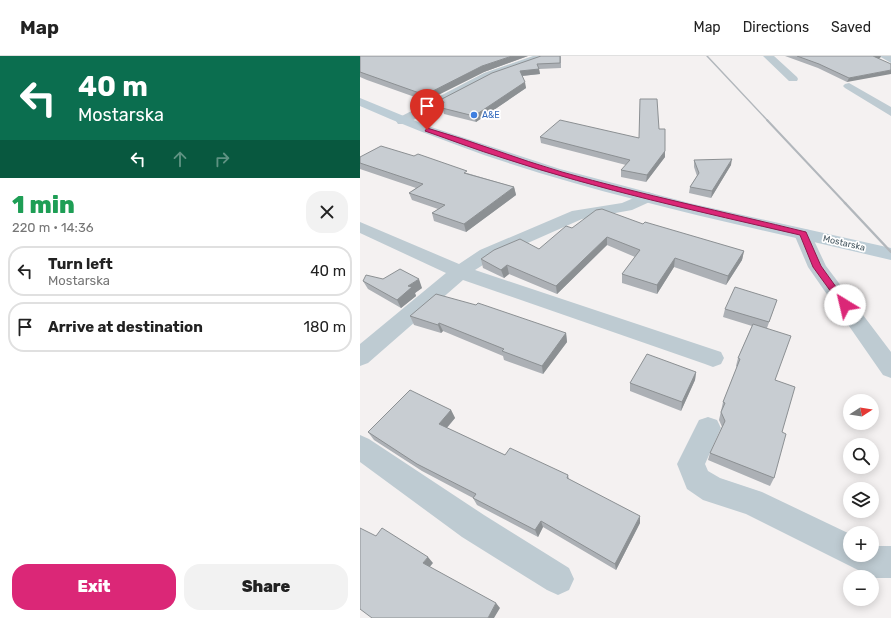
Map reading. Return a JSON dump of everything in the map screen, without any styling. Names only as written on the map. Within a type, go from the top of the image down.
[{"type":"main road","name":"Mostarska","points":[[360,102],[402,120],[505,157],[648,197],[891,254]]},
{"type":"street","points":[[510,56],[528,60]]},
{"type":"street","points":[[402,120],[464,86],[488,75],[543,56]]},
{"type":"street","points":[[768,56],[793,79]]},
{"type":"street","points":[[884,56],[891,60]]},
{"type":"street","points":[[848,86],[891,112]]},
{"type":"street","points":[[360,357],[460,272],[487,254],[578,215],[626,207],[648,197]]},
{"type":"street","points":[[360,227],[460,272],[713,358]]},
{"type":"street","points":[[804,234],[817,267],[891,369]]},
{"type":"street","points":[[708,428],[691,464],[697,480],[713,490],[752,502],[843,547]]},
{"type":"street","points":[[360,447],[473,526],[558,579]]},
{"type":"street","points":[[879,562],[891,562]]},
{"type":"building","points":[[360,56],[512,56],[482,66],[425,95],[360,72]]},
{"type":"building","points":[[541,56],[560,56],[560,63],[537,64],[539,69],[520,71],[525,82],[474,116],[442,108],[444,102],[440,100],[492,73]]},
{"type":"building","points":[[797,56],[873,56],[891,64],[891,70],[849,78],[819,64]]},
{"type":"building","points":[[640,99],[657,99],[659,129],[665,129],[665,151],[647,175],[621,170],[630,160],[540,137],[560,120],[639,138]]},
{"type":"building","points":[[381,146],[414,156],[418,154],[467,171],[464,173],[514,187],[464,224],[432,213],[445,205],[409,193],[423,184],[360,163],[360,157]]},
{"type":"building","points":[[732,159],[712,191],[690,187],[699,173],[694,160]]},
{"type":"building","points":[[602,209],[643,224],[645,222],[744,251],[728,276],[675,258],[657,285],[622,274],[640,250],[607,237],[556,286],[507,265],[501,270],[481,259],[494,250],[520,239],[539,249],[566,226],[572,228],[596,210]]},
{"type":"building","points":[[400,269],[419,279],[408,286],[412,287],[397,300],[363,281],[366,275],[383,279]]},
{"type":"building","points":[[735,287],[777,300],[769,322],[725,309]]},
{"type":"building","points":[[436,294],[476,305],[478,303],[566,333],[542,366],[502,351],[504,349],[439,323],[438,325],[410,316]]},
{"type":"building","points":[[753,324],[791,336],[775,380],[795,387],[782,432],[786,434],[774,478],[710,453],[725,421],[721,412],[725,403],[723,402],[740,359],[738,358]]},
{"type":"building","points":[[647,354],[696,372],[682,402],[630,383]]},
{"type":"building","points":[[410,390],[451,410],[439,424],[505,455],[510,448],[568,475],[567,478],[640,516],[615,564],[541,521],[535,530],[473,498],[476,494],[417,464],[368,432]]},
{"type":"building","points":[[360,528],[376,536],[382,528],[428,557],[423,563],[496,603],[488,618],[372,618],[360,609]]},
{"type":"railway","points":[[707,56],[768,121]]},
{"type":"railway","points":[[767,120],[846,204]]},
{"type":"railway","points":[[845,203],[891,252]]},
{"type":"place","name":"A&E","points":[[474,115]]},
{"type":"route","points":[[427,130],[505,157],[648,197],[804,234],[817,267],[845,305]]}]
